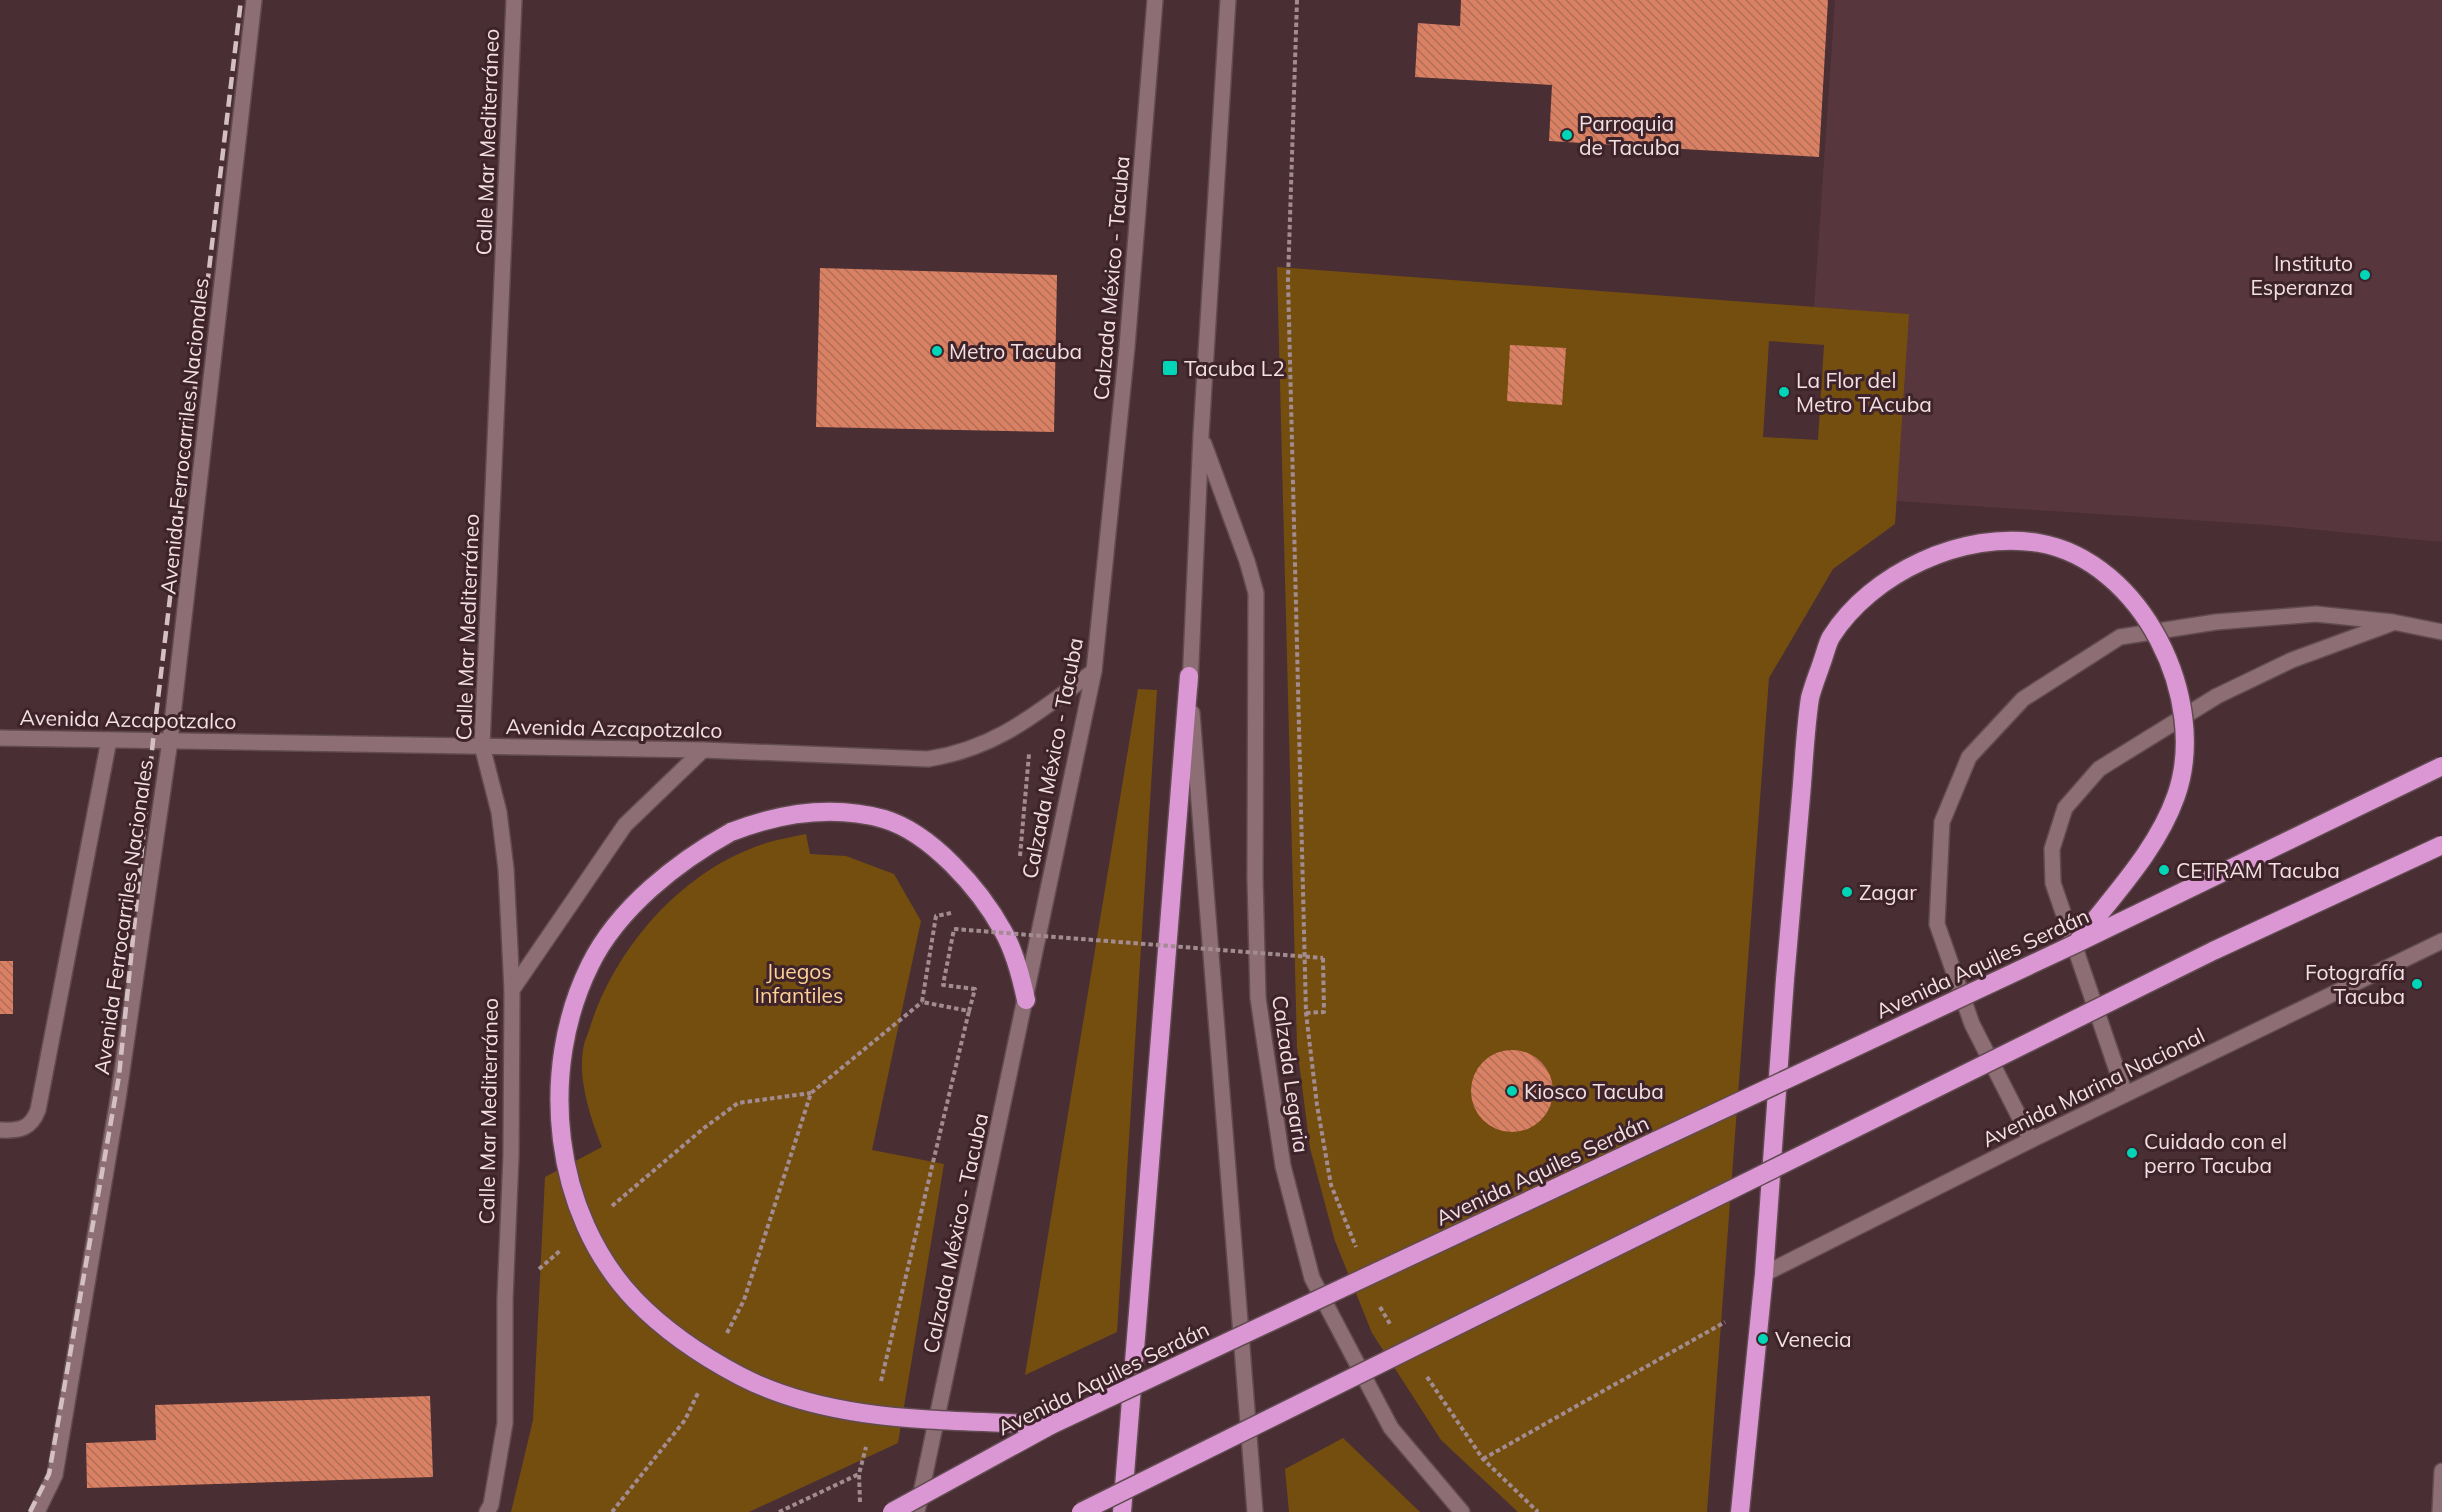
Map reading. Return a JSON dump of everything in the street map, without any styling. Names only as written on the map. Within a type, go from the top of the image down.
[{"type":"highway","points":[[1740,1512],[1764,1274],[1785,980],[1810,697],[1831,637],[1867,595],[1902,569],[1940,554],[1991,542],[2039,543],[2080,558],[2117,584],[2146,617],[2168,659],[2181,700],[2185,742],[2177,794],[2156,840],[2077,943]]},
{"type":"highway","points":[[1122,1512],[1189,676]]},
{"type":"highway","name":"Avenida Aquiles Serdán","points":[[891,1512],[1051,1425],[2077,943],[2442,766]]},
{"type":"highway","points":[[1026,1000],[1016,959],[1004,932],[987,906],[953,866],[909,830],[886,819],[869,816],[809,812],[769,819],[731,832],[687,860],[639,900],[607,939],[591,963],[579,992],[562,1059],[559,1128],[572,1190],[598,1247],[633,1299],[683,1342],[712,1361],[775,1392],[837,1408],[875,1413],[1051,1425]]},
{"type":"highway","points":[[1082,1512],[2192,962],[2442,845]]},
{"type":"main road","name":"Avenida Ferrocarriles Nacionales","points":[[37,1512],[55,1475],[118,1099],[170,741],[254,0]]},
{"type":"main road","name":"Calle Mar Mediterráneo","points":[[489,1508],[505,1423],[504,1299],[511,1156],[512,990],[506,869],[501,823],[482,746],[514,0]]},
{"type":"main road","name":"Calzada México - Tacuba","points":[[917,1512],[1094,671],[1127,347],[1155,0]]},
{"type":"main road","points":[[1228,0],[1201,435],[1189,676],[1255,1512]]},
{"type":"main road","name":"Calzada Legaria","points":[[1201,435],[1247,561],[1256,593],[1255,878],[1258,998],[1283,1166],[1312,1278],[1391,1428],[1462,1512]]},
{"type":"main road","points":[[2031,1140],[1972,1024],[1937,924],[1942,822],[1969,757],[2023,699],[2120,637],[2216,622],[2316,614],[2393,622],[2442,632]]},
{"type":"main road","points":[[2126,1094],[2053,883],[2052,849],[2065,808],[2099,769],[2217,696],[2292,660],[2393,622]]},
{"type":"main road","name":"Avenida Azcapotzalco","points":[[0,738],[703,750],[928,759],[958,754],[987,744],[1016,728],[1094,671]]},
{"type":"main road","points":[[0,1130],[25,1129],[34,1121],[38,1110],[109,740]]},
{"type":"main road","points":[[512,990],[625,825],[703,750]]},
{"type":"main road","name":"Avenida Marina Nacional","points":[[1764,1274],[2031,1140],[2442,941]]},
{"type":"main road","points":[[2440,1512],[2442,1471]]},
{"type":"path","points":[[943,985],[954,929],[1323,958],[1324,1012],[1306,1013],[1288,280],[1298,0]]},
{"type":"path","points":[[604,1213],[704,1128],[738,1103],[811,1093],[922,1002]]},
{"type":"path","points":[[879,1393],[969,1011]]},
{"type":"path","points":[[724,1340],[744,1300],[811,1093]]},
{"type":"path","points":[[504,1299],[568,1244]]},
{"type":"path","points":[[612,1512],[685,1420],[699,1390]]},
{"type":"path","points":[[860,1512],[859,1474],[868,1439]]},
{"type":"path","points":[[779,1512],[859,1474]]},
{"type":"shaded area","points":[[1835,0],[2442,0],[2442,542],[2268,525],[1896,501],[1908,314],[1814,307]]},
{"type":"green space","points":[[1277,267],[1909,314],[1895,524],[1833,569],[1769,678],[1707,1512],[1518,1512],[1441,1440],[1372,1333],[1335,1241],[1310,1148],[1297,1047]],"holes":[[[1769,341],[1824,345],[1818,440],[1763,437]]]},
{"type":"green space","points":[[1138,689],[1157,690],[1117,1332],[1025,1375]]},
{"type":"green space","name":"Juegos Infantiles","points":[[806,834],[810,854],[846,856],[894,874],[921,921],[872,1150],[944,1164],[898,1443],[749,1512],[511,1512],[533,1420],[545,1177],[602,1147],[586,1100],[582,1062],[584,1043],[603,994],[637,938],[658,913],[682,891],[708,871],[736,855],[766,843]]},
{"type":"green space","points":[[1343,1438],[1420,1512],[1289,1512],[1285,1469]]},
{"type":"building","points":[[1461,0],[1828,0],[1819,157],[1549,141],[1552,85],[1415,77],[1418,23],[1460,26]]},
{"type":"building","name":"Metro Tacuba","points":[[820,268],[1057,275],[1054,432],[816,427]]},
{"type":"building","points":[[1510,345],[1566,348],[1562,405],[1507,401]]},
{"type":"building","points":[[0,961],[13,961],[13,1014],[0,1014]]},
{"type":"building","name":"Kiosco Tacuba","points":[[1512,1050],[1528,1053],[1541,1062],[1550,1075],[1553,1091],[1550,1107],[1541,1120],[1528,1129],[1512,1132],[1496,1129],[1483,1120],[1474,1107],[1471,1091],[1474,1075],[1483,1062],[1496,1053]]},
{"type":"building","points":[[430,1396],[433,1477],[87,1488],[86,1443],[156,1440],[155,1405]]},
{"type":"railway","points":[[30,1512],[49,1474],[119,1076],[153,741],[241,0]]},
{"type":"place","name":"Parroquia de Tacuba","points":[[1567,135]]},
{"type":"place","name":"Instituto Esperanza","points":[[2365,275]]},
{"type":"place","name":"Metro Tacuba","points":[[937,351]]},
{"type":"place","name":"Tacuba L2","points":[[1170,368]]},
{"type":"place","name":"La Flor del Metro TAcuba","points":[[1784,392]]},
{"type":"place","name":"CETRAM Tacuba","points":[[2164,870]]},
{"type":"place","name":"Zagar","points":[[1847,892]]},
{"type":"place","name":"Fotografía Tacuba","points":[[2417,984]]},
{"type":"place","name":"Kiosco Tacuba","points":[[1512,1091]]},
{"type":"place","name":"Cuidado con el perro Tacuba","points":[[2132,1153]]},
{"type":"place","name":"Venecia","points":[[1763,1339]]}]
